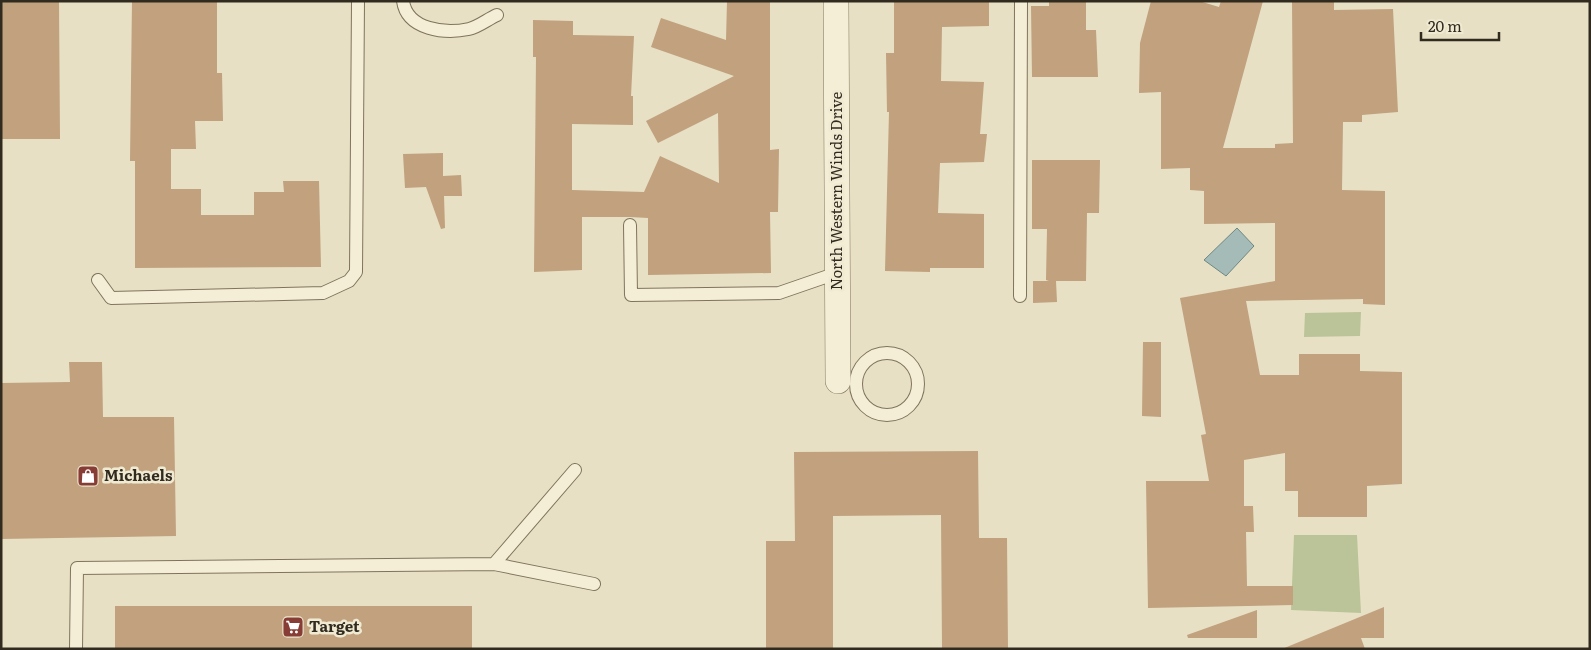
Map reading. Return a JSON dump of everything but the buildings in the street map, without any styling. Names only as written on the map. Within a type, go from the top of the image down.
[{"type":"street","name":"North Western Winds Drive","points":[[836,1],[838,381]]},
{"type":"lane","points":[[98,280],[111,298],[323,294],[349,281],[356,272],[358,1]]},
{"type":"lane","points":[[403,1],[409,17],[418,25],[447,30],[470,29],[497,15]]},
{"type":"lane","points":[[1020,296],[1021,1]]},
{"type":"lane","points":[[630,225],[631,295],[779,293],[837,273]]},
{"type":"lane","points":[[888,353],[903,357],[914,368],[918,382],[911,404],[905,409],[890,414],[882,414],[868,408],[862,402],[858,396],[857,381],[862,366],[867,361],[873,356],[888,353]]},
{"type":"lane","points":[[494,564],[575,470]]},
{"type":"lane","points":[[76,649],[77,568],[494,564],[594,584]]},
{"type":"green space","points":[[1361,312],[1360,336],[1304,337],[1305,313]]},
{"type":"green space","points":[[1294,535],[1357,535],[1361,613],[1291,610]]},
{"type":"water","points":[[1237,228],[1254,246],[1226,276],[1204,260]]},
{"type":"place","name":"Michaels","points":[[88,476]]},
{"type":"place","name":"Target","points":[[293,627]]}]
